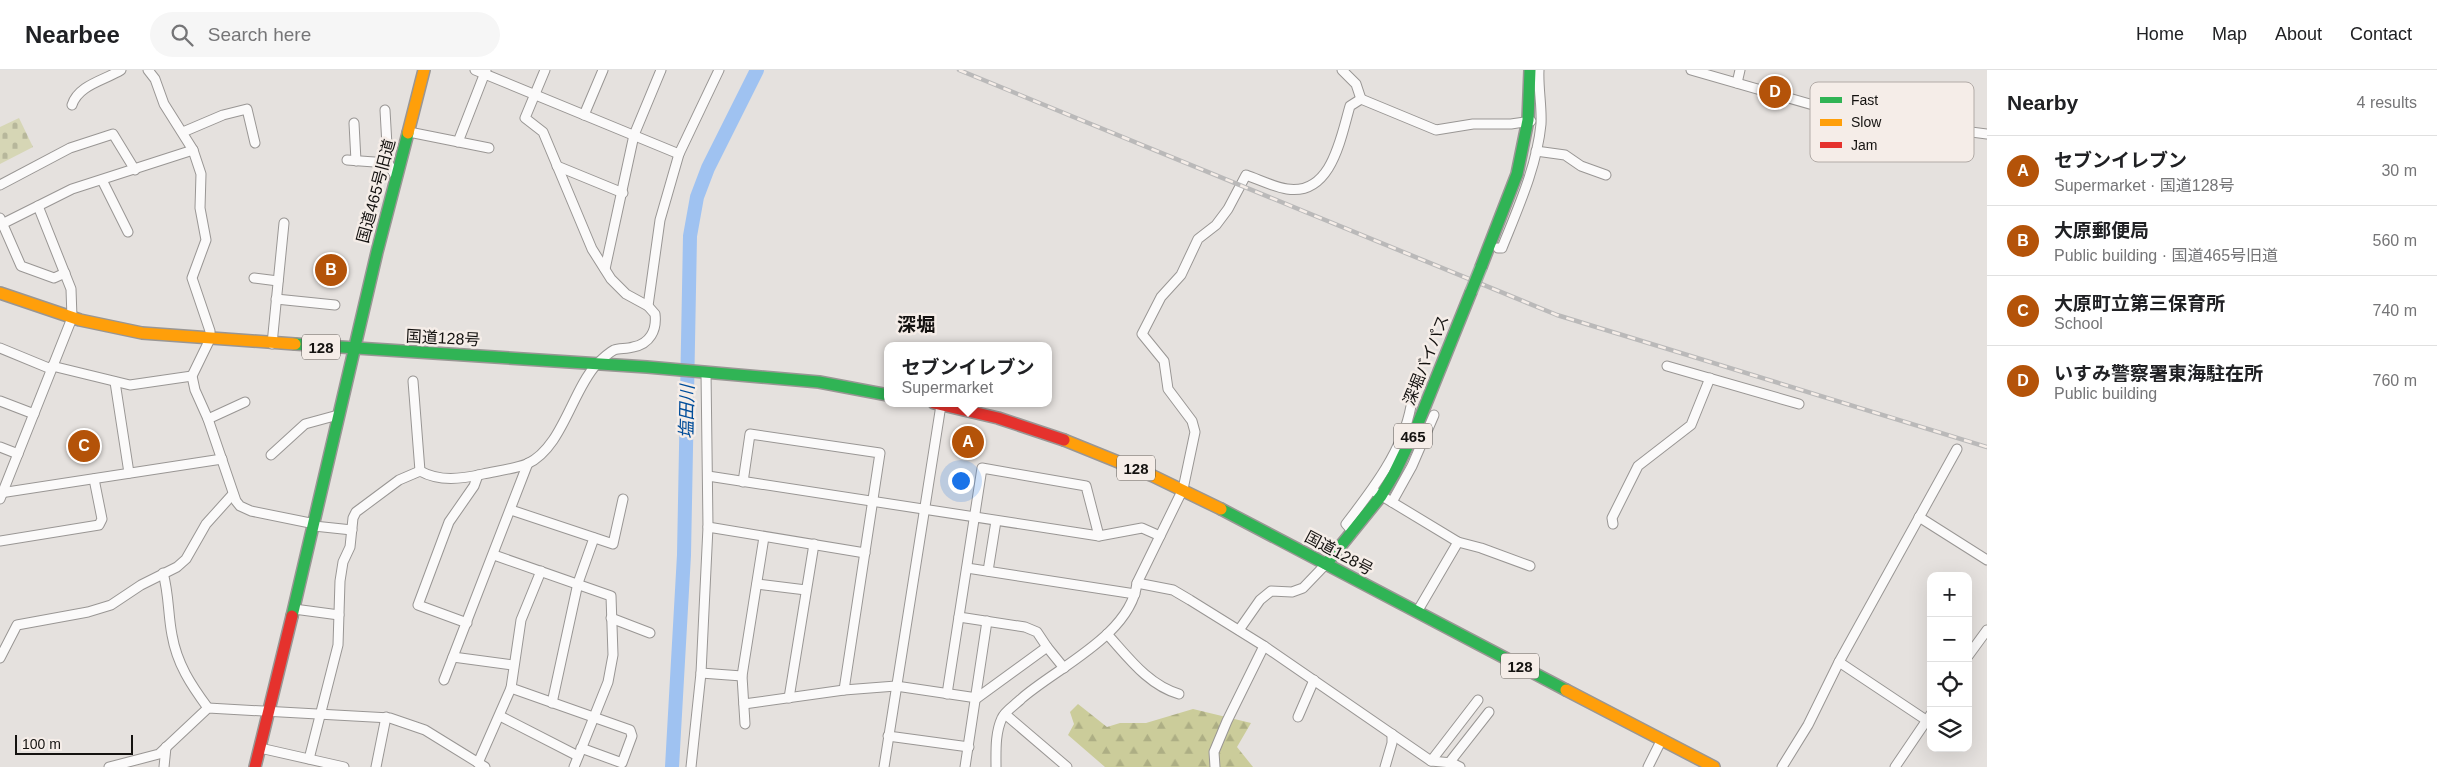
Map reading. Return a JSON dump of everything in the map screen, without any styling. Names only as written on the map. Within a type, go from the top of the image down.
[{"type":"main road","name":"国道465号旧道","points":[[255,767],[314,525],[338,415],[424,70]]},
{"type":"main road","name":"465","points":[[1528,120],[1530,70]]},
{"type":"main road","name":"深堀バイパス","points":[[1326,564],[1353,532],[1376,493],[1406,450],[1517,174],[1528,120]]},
{"type":"main road","name":"国道128号","points":[[0,293],[72,318],[138,333],[272,344],[647,367],[819,382],[884,394]]},
{"type":"main road","name":"国道128号","points":[[948,407],[1040,431],[1115,458],[1183,489],[1714,767]]},
{"type":"street","points":[[72,105],[74,98],[88,87],[121,70]]},
{"type":"street","points":[[148,70],[155,79],[164,104],[183,132],[200,166],[200,208],[206,235],[192,278],[210,331],[210,339],[192,376],[194,390],[208,419],[233,494],[240,506],[251,511],[314,525],[352,530]]},
{"type":"street","points":[[475,70],[485,72],[679,154]]},
{"type":"street","points":[[444,680],[512,510],[528,464],[551,443],[569,416],[582,384],[596,364],[614,350],[634,347],[650,337],[656,323],[655,314],[648,306],[626,294],[611,278],[592,249],[543,132],[525,118],[545,70]]},
{"type":"street","points":[[584,114],[603,70]]},
{"type":"street","points":[[606,269],[634,135],[661,70]]},
{"type":"street","points":[[648,306],[660,220],[679,154],[719,70]]},
{"type":"street","points":[[1342,70],[1356,84],[1361,99],[1436,130],[1473,124],[1511,124],[1528,120],[1541,121]]},
{"type":"street","points":[[1498,248],[1502,248],[1520,203],[1536,151],[1541,121],[1538,86],[1539,70]]},
{"type":"street","points":[[1691,70],[1810,104]]},
{"type":"street","points":[[1737,83],[1740,70]]},
{"type":"street","points":[[458,142],[485,72]]},
{"type":"street","points":[[996,767],[997,736],[1005,714],[1034,688],[1064,668],[1107,634],[1127,611],[1136,594],[1137,583],[1183,489],[1195,432],[1192,421],[1168,389],[1164,361],[1142,334],[1161,297],[1181,275],[1198,239],[1216,225],[1224,214],[1246,175],[1288,189],[1298,189],[1316,181],[1330,166],[1340,147],[1350,106],[1361,99]]},
{"type":"street","points":[[183,132],[223,115],[247,109],[255,143]]},
{"type":"street","points":[[385,110],[388,163],[396,177]]},
{"type":"street","points":[[354,123],[359,134],[351,161],[388,163]]},
{"type":"street","points":[[409,132],[489,148]]},
{"type":"street","points":[[1974,132],[1987,134]]},
{"type":"street","points":[[0,185],[70,148],[113,134],[135,170]]},
{"type":"street","points":[[65,274],[54,278],[21,266],[1,222],[72,189],[193,150]]},
{"type":"street","points":[[1536,151],[1565,155],[1581,166],[1606,175]]},
{"type":"street","points":[[557,166],[622,193]]},
{"type":"street","points":[[102,180],[128,232]]},
{"type":"street","points":[[1,495],[72,318],[71,289],[38,206]]},
{"type":"street","points":[[272,344],[284,223]]},
{"type":"street","points":[[254,278],[278,281]]},
{"type":"street","points":[[276,299],[335,305]]},
{"type":"street","points":[[0,348],[51,367],[130,385],[192,376]]},
{"type":"street","points":[[1667,366],[1799,404]]},
{"type":"street","points":[[691,767],[700,674],[708,527],[706,372]]},
{"type":"street","points":[[1613,524],[1612,518],[1638,466],[1691,425],[1710,378]]},
{"type":"street","points":[[413,381],[420,471]]},
{"type":"street","points":[[115,382],[129,474]]},
{"type":"street","points":[[0,401],[34,414]]},
{"type":"street","points":[[208,419],[245,402]]},
{"type":"street","points":[[1411,406],[1405,430],[1376,493],[1458,542],[1481,548],[1530,566]]},
{"type":"street","points":[[884,767],[923,511],[937,407]]},
{"type":"street","points":[[271,455],[305,424],[338,415]]},
{"type":"street","points":[[1392,502],[1412,466],[1434,415]]},
{"type":"street","points":[[743,482],[750,434],[880,453],[871,502],[844,690]]},
{"type":"street","points":[[0,447],[18,454]]},
{"type":"street","points":[[1782,767],[1808,725],[1839,662],[1957,449]]},
{"type":"street","points":[[1,495],[222,460]]},
{"type":"street","points":[[309,759],[323,712],[338,644],[343,562],[350,547],[356,512],[399,480],[420,471],[437,478],[453,480],[528,464]]},
{"type":"street","points":[[947,694],[982,468],[1086,486],[1099,536]]},
{"type":"street","points":[[466,624],[418,605],[449,522],[474,486],[478,475]]},
{"type":"street","points":[[708,476],[923,511],[1099,536],[1142,528],[1160,536]]},
{"type":"street","points":[[0,540],[99,525],[102,519],[94,479]]},
{"type":"street","points":[[0,658],[17,625],[88,612],[111,605],[163,573],[177,567],[186,559],[206,524],[233,494]]},
{"type":"street","points":[[512,510],[613,544],[623,499]]},
{"type":"street","points":[[1919,517],[1987,560]]},
{"type":"street","points":[[988,571],[996,521]]},
{"type":"street","points":[[708,527],[865,552]]},
{"type":"street","points":[[746,724],[742,676],[764,537]]},
{"type":"street","points":[[552,703],[578,583],[594,538]]},
{"type":"street","points":[[1417,612],[1458,542]]},
{"type":"street","points":[[789,698],[814,544]]},
{"type":"street","points":[[494,555],[611,596],[613,655],[608,682],[592,717],[574,767]]},
{"type":"street","points":[[1239,630],[1260,600],[1272,590],[1292,592],[1302,588],[1326,564]]},
{"type":"street","points":[[967,568],[1136,594]]},
{"type":"street","points":[[109,767],[159,754],[208,708],[323,712],[386,717],[408,722],[425,730],[481,765],[511,688],[521,620],[541,571]]},
{"type":"street","points":[[163,573],[167,585],[172,636],[180,666],[208,708]]},
{"type":"street","points":[[1137,583],[1173,590],[1264,646],[1431,761],[1460,767]]},
{"type":"street","points":[[757,584],[806,590]]},
{"type":"street","points":[[294,609],[339,615]]},
{"type":"street","points":[[958,617],[1026,627],[1037,632],[1064,668]]},
{"type":"street","points":[[611,618],[650,633]]},
{"type":"street","points":[[965,767],[977,698],[987,621]]},
{"type":"street","points":[[1972,651],[1987,630]]},
{"type":"street","points":[[1107,634],[1150,679],[1163,689],[1179,694]]},
{"type":"street","points":[[744,704],[844,690],[896,686],[977,698],[1047,646]]},
{"type":"street","points":[[1215,767],[1214,752],[1264,646]]},
{"type":"street","points":[[453,657],[513,665]]},
{"type":"street","points":[[1839,662],[1927,716]]},
{"type":"street","points":[[700,674],[742,676]]},
{"type":"street","points":[[1298,717],[1314,680]]},
{"type":"street","points":[[500,716],[579,752],[622,763],[632,736],[630,730],[511,688]]},
{"type":"street","points":[[1431,761],[1478,700]]},
{"type":"street","points":[[1448,763],[1489,712]]},
{"type":"street","points":[[1005,714],[1066,767]]},
{"type":"street","points":[[376,767],[386,717]]},
{"type":"street","points":[[1895,767],[1927,720]]},
{"type":"street","points":[[1385,767],[1392,744],[1392,734]]},
{"type":"street","points":[[888,736],[969,747]]},
{"type":"street","points":[[1648,767],[1662,739]]},
{"type":"street","points":[[164,767],[166,747]]},
{"type":"street","points":[[260,748],[344,767]]},
{"type":"green space","points":[[19,118],[33,147],[0,164],[0,127]]},
{"type":"green space","points":[[1078,704],[1107,727],[1120,723],[1146,723],[1193,709],[1251,723],[1237,747],[1253,767],[1105,767],[1068,735],[1074,724],[1070,712]]},
{"type":"waterway","name":"塩田川","points":[[672,767],[684,555],[690,236],[697,197],[708,168],[757,70]]},
{"type":"railway","points":[[959,70],[1557,315],[1987,447]]},
{"type":"traffic: fast","points":[[1481,267],[1517,174],[1528,120],[1530,70]]},
{"type":"traffic: fast","points":[[292,616],[377,252],[408,133]]},
{"type":"traffic: fast","points":[[1471,292],[1481,267]]},
{"type":"traffic: fast","points":[[1326,564],[1381,496],[1394,474],[1417,426],[1471,292]]},
{"type":"traffic: fast","points":[[295,344],[647,367],[819,382],[884,394]]},
{"type":"traffic: fast","points":[[1221,509],[1566,690]]},
{"type":"traffic: slow","points":[[408,133],[424,70]]},
{"type":"traffic: slow","points":[[0,293],[80,320],[142,333],[295,344]]},
{"type":"traffic: slow","points":[[1064,440],[1153,476],[1221,509]]},
{"type":"traffic: slow","points":[[1566,690],[1714,767]]},
{"type":"traffic: jam","points":[[951,407],[998,418],[1064,440]]},
{"type":"traffic: jam","points":[[255,767],[292,616]]},
{"type":"place","name":"いすみ警察署東海駐在所","points":[[1775,92]]},
{"type":"place","name":"大原郵便局","points":[[331,270]]},
{"type":"place","name":"セブンイレブン","points":[[968,442]]},
{"type":"place","name":"大原町立第三保育所","points":[[84,446]]},
{"type":"district","name":"深堀","points":[[916,324]]}]
